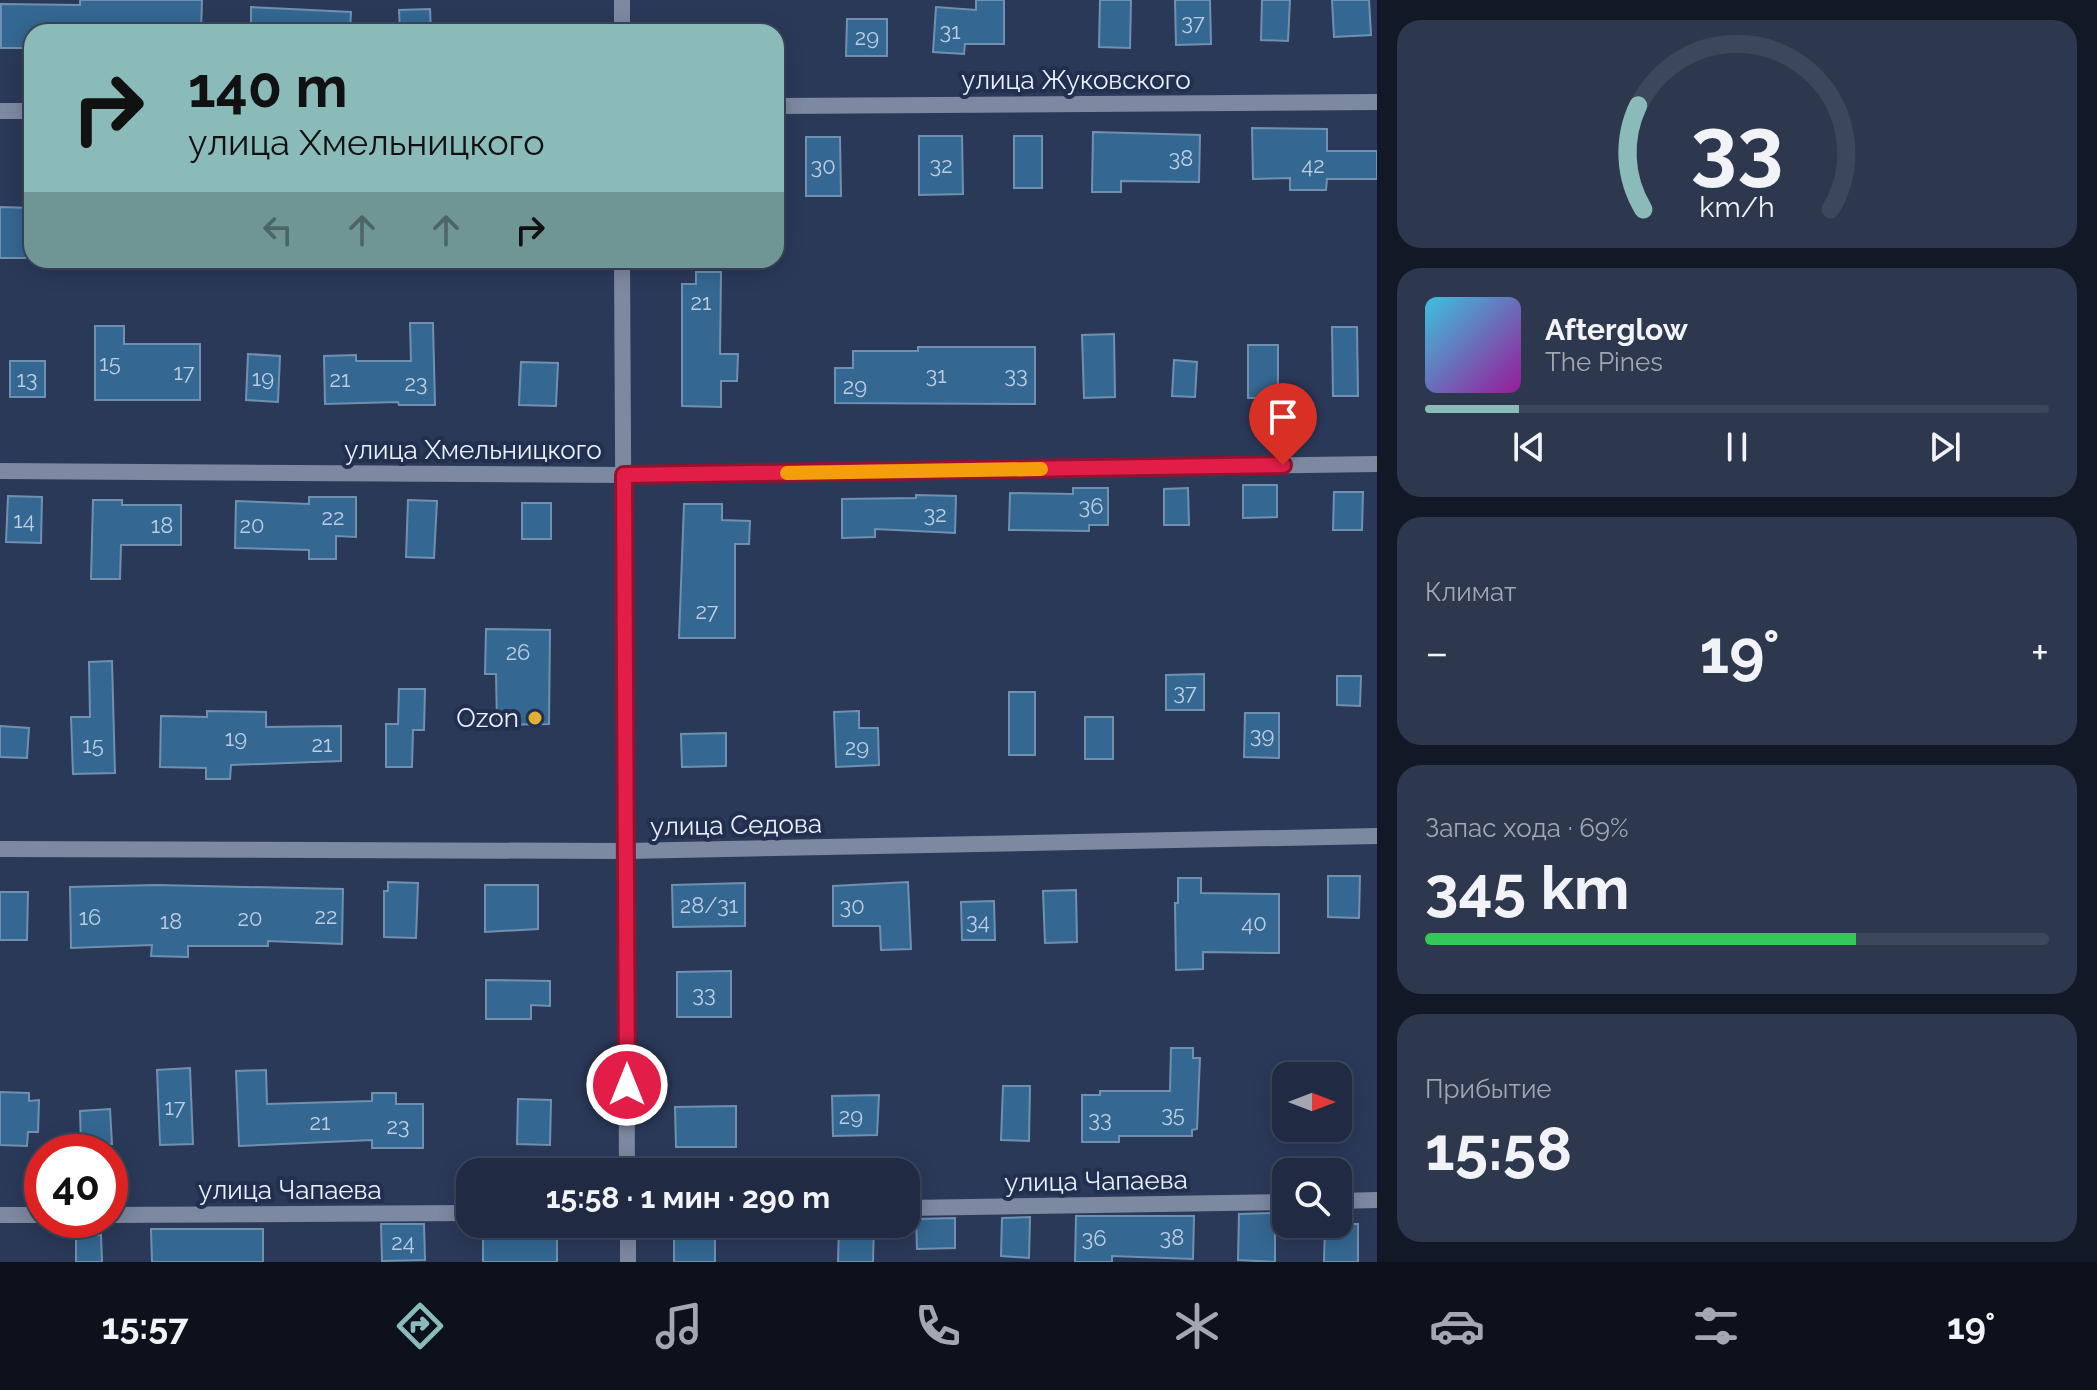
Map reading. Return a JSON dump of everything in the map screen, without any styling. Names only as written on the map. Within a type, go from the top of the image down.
[{"type":"street","points":[[622,0],[622,24]]},
{"type":"street","name":"улица Жуковского","points":[[784,106],[1377,102]]},
{"type":"street","points":[[0,111],[24,111]]},
{"type":"street","points":[[622,268],[627,1158]]},
{"type":"street","name":"улица Хмельницкого","points":[[0,471],[624,475],[1377,464]]},
{"type":"street","name":"улица Седова","points":[[0,849],[626,851],[1377,836]]},
{"type":"street","points":[[1352,1201],[1377,1200]]},
{"type":"street","name":"улица Чапаева","points":[[920,1208],[1272,1202]]},
{"type":"street","name":"улица Чапаева","points":[[128,1215],[456,1213]]},
{"type":"street","points":[[0,1215],[24,1215]]},
{"type":"street","points":[[628,1238],[628,1262]]},
{"type":"building","points":[[80,0],[202,0],[201,24],[24,24],[24,48],[1,48],[1,4],[80,5]]},
{"type":"building","points":[[976,0],[1004,0],[1004,44],[965,44],[964,54],[933,52],[936,7],[976,10]]},
{"type":"building","points":[[1100,0],[1131,0],[1130,48],[1099,47]]},
{"type":"building","points":[[1175,0],[1210,0],[1211,44],[1176,45]]},
{"type":"building","points":[[1262,0],[1290,0],[1288,41],[1261,40]]},
{"type":"building","points":[[1332,0],[1369,0],[1371,35],[1334,37]]},
{"type":"building","points":[[251,7],[351,12],[350,24],[251,24]]},
{"type":"building","points":[[430,9],[431,24],[400,24],[399,10]]},
{"type":"building","points":[[847,19],[887,19],[887,56],[846,56]]},
{"type":"building","points":[[1252,128],[1327,129],[1327,151],[1377,151],[1377,179],[1327,179],[1326,190],[1290,190],[1290,178],[1253,179]]},
{"type":"building","points":[[1093,132],[1200,135],[1199,182],[1121,181],[1121,192],[1092,192]]},
{"type":"building","points":[[919,136],[962,136],[963,194],[919,195]]},
{"type":"building","points":[[1014,136],[1042,136],[1042,188],[1014,188]]},
{"type":"building","points":[[806,137],[840,137],[841,196],[806,196]]},
{"type":"building","points":[[0,207],[24,208],[24,258],[0,258]]},
{"type":"building","points":[[696,272],[721,272],[720,354],[738,354],[737,381],[721,381],[721,407],[682,406],[682,284],[696,284]]},
{"type":"building","points":[[410,323],[433,323],[435,405],[399,405],[398,402],[325,404],[324,356],[356,355],[356,361],[411,361]]},
{"type":"building","points":[[95,326],[124,326],[124,344],[200,344],[200,400],[95,400]]},
{"type":"building","points":[[1332,327],[1357,327],[1358,396],[1333,396]]},
{"type":"building","points":[[1114,334],[1115,397],[1084,398],[1082,335]]},
{"type":"building","points":[[1248,345],[1278,345],[1278,398],[1248,398]]},
{"type":"building","points":[[918,347],[1035,347],[1035,404],[835,403],[835,368],[853,368],[853,351],[918,351]]},
{"type":"building","points":[[248,354],[280,356],[278,402],[246,400]]},
{"type":"building","points":[[1174,360],[1197,362],[1195,397],[1172,396]]},
{"type":"building","points":[[10,361],[45,361],[45,397],[10,397]]},
{"type":"building","points":[[521,362],[558,363],[556,406],[519,405]]},
{"type":"building","points":[[1243,485],[1277,485],[1277,517],[1243,518]]},
{"type":"building","points":[[1073,488],[1108,488],[1108,525],[1089,525],[1089,531],[1009,530],[1010,493],[1073,494]]},
{"type":"building","points":[[1188,488],[1189,525],[1164,525],[1164,489]]},
{"type":"building","points":[[1334,492],[1363,492],[1362,530],[1333,530]]},
{"type":"building","points":[[916,495],[956,496],[955,533],[875,529],[875,537],[842,538],[842,499],[916,498]]},
{"type":"building","points":[[8,496],[42,497],[41,543],[6,542]]},
{"type":"building","points":[[309,497],[356,497],[356,537],[336,536],[336,559],[309,559],[309,550],[235,548],[236,501],[309,504]]},
{"type":"building","points":[[93,500],[122,500],[122,505],[181,505],[181,545],[121,545],[120,579],[91,579]]},
{"type":"building","points":[[408,500],[437,501],[434,558],[406,557]]},
{"type":"building","points":[[522,503],[551,503],[551,539],[522,539]]},
{"type":"building","points":[[684,504],[722,504],[722,520],[750,521],[749,544],[735,544],[735,638],[679,638]]},
{"type":"building","points":[[486,629],[550,630],[549,724],[497,725],[496,674],[485,674]]},
{"type":"building","points":[[112,661],[115,773],[73,774],[71,717],[90,717],[89,662]]},
{"type":"building","points":[[1204,674],[1204,710],[1166,710],[1166,675]]},
{"type":"building","points":[[1337,676],[1361,676],[1360,706],[1337,705]]},
{"type":"building","points":[[399,689],[425,689],[424,730],[413,730],[412,767],[386,767],[386,724],[398,724]]},
{"type":"building","points":[[1009,692],[1035,692],[1035,755],[1009,755]]},
{"type":"building","points":[[207,711],[266,712],[266,727],[341,726],[341,761],[231,765],[230,779],[206,779],[206,768],[160,767],[161,716],[207,717]]},
{"type":"building","points":[[859,711],[859,728],[878,728],[879,765],[836,767],[834,712]]},
{"type":"building","points":[[1245,713],[1279,713],[1279,758],[1244,757]]},
{"type":"building","points":[[1085,717],[1113,717],[1113,759],[1085,759]]},
{"type":"building","points":[[0,726],[29,728],[27,758],[0,757]]},
{"type":"building","points":[[726,733],[726,766],[682,767],[681,734]]},
{"type":"building","points":[[1328,876],[1360,876],[1359,918],[1328,917]]},
{"type":"building","points":[[1178,878],[1201,878],[1201,893],[1279,894],[1279,953],[1203,952],[1203,969],[1176,970],[1175,903],[1178,903]]},
{"type":"building","points":[[388,882],[418,883],[416,938],[384,937],[384,891],[388,891]]},
{"type":"building","points":[[908,882],[911,949],[881,950],[880,926],[833,926],[833,886]]},
{"type":"building","points":[[745,883],[745,926],[673,927],[672,885]]},
{"type":"building","points":[[157,885],[343,889],[342,944],[268,941],[268,946],[188,946],[188,957],[151,956],[152,945],[71,948],[70,887]]},
{"type":"building","points":[[485,885],[538,885],[538,929],[485,932]]},
{"type":"building","points":[[1076,890],[1077,942],[1045,943],[1043,891]]},
{"type":"building","points":[[0,892],[28,892],[27,940],[0,940]]},
{"type":"building","points":[[994,901],[995,940],[962,940],[961,902]]},
{"type":"building","points":[[731,971],[731,1017],[677,1017],[677,972]]},
{"type":"building","points":[[486,980],[550,981],[550,1006],[531,1005],[531,1019],[486,1019]]},
{"type":"building","points":[[1171,1048],[1193,1048],[1193,1058],[1200,1058],[1197,1129],[1192,1130],[1192,1136],[1119,1136],[1119,1142],[1082,1142],[1082,1095],[1100,1095],[1100,1091],[1170,1091]]},
{"type":"building","points":[[190,1068],[193,1144],[160,1145],[157,1070]]},
{"type":"building","points":[[266,1070],[267,1104],[372,1101],[372,1093],[396,1093],[396,1104],[423,1104],[423,1148],[372,1148],[372,1140],[239,1146],[236,1071]]},
{"type":"building","points":[[1003,1086],[1030,1086],[1029,1141],[1001,1140]]},
{"type":"building","points":[[0,1092],[29,1093],[29,1101],[39,1100],[38,1132],[24,1134],[24,1146],[0,1145]]},
{"type":"building","points":[[879,1095],[877,1135],[833,1136],[832,1096]]},
{"type":"building","points":[[518,1099],[551,1100],[550,1145],[517,1144]]},
{"type":"building","points":[[736,1106],[736,1147],[676,1147],[675,1107]]},
{"type":"building","points":[[110,1109],[111,1134],[81,1134],[80,1111]]},
{"type":"building","points":[[1272,1213],[1275,1262],[1238,1260],[1239,1214]]},
{"type":"building","points":[[1076,1216],[1194,1216],[1193,1259],[1112,1256],[1112,1262],[1075,1262]]},
{"type":"building","points":[[1030,1217],[1029,1258],[1001,1256],[1002,1218]]},
{"type":"building","points":[[955,1218],[955,1248],[917,1249],[920,1219]]},
{"type":"building","points":[[381,1224],[424,1224],[425,1260],[382,1261]]},
{"type":"building","points":[[1352,1224],[1358,1224],[1358,1262],[1324,1262],[1325,1238],[1352,1238]]},
{"type":"building","points":[[151,1229],[263,1229],[263,1262],[152,1262]]},
{"type":"building","points":[[76,1238],[101,1238],[102,1262],[76,1262]]},
{"type":"building","points":[[483,1238],[557,1238],[557,1262],[483,1262]]},
{"type":"building","points":[[674,1238],[715,1238],[715,1262],[674,1262]]},
{"type":"building","points":[[839,1238],[874,1238],[873,1262],[838,1262]]},
{"type":"slow traffic","points":[[787,473],[1041,469]]},
{"type":"place","name":"Ozon","points":[[535,718]]},
{"type":"route","points":[[627,1085],[624,475],[1283,465]]}]
